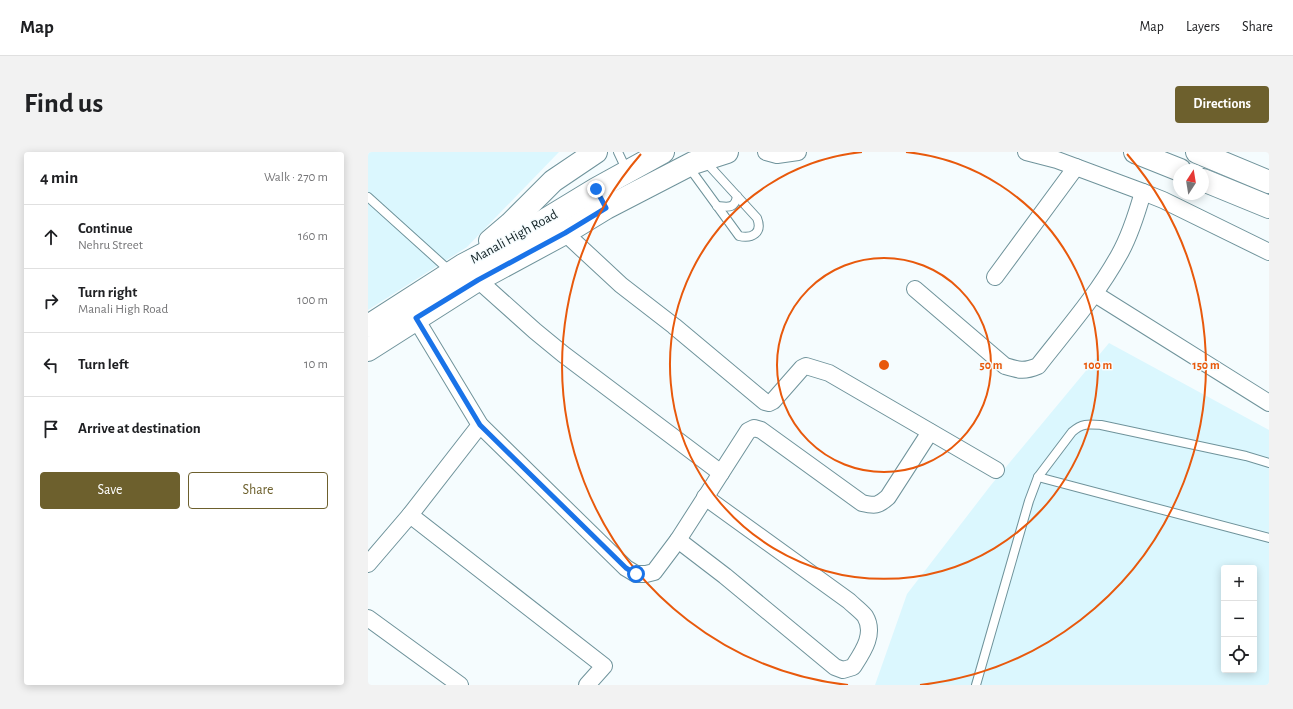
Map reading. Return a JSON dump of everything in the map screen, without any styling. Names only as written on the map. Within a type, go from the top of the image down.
[{"type":"main road","name":"Manali High Road","points":[[633,181],[663,152]]},
{"type":"main road","name":"Manali High Road","points":[[368,326],[464,273],[522,234],[595,202],[633,181],[696,163],[727,152]]},
{"type":"main road","points":[[1135,152],[1173,167]]},
{"type":"main road","points":[[1197,152],[1269,182]]},
{"type":"main road","points":[[464,273],[553,181],[580,162],[595,202]]},
{"type":"main road","points":[[1209,182],[1269,207]]},
{"type":"main road","name":"Manali High Road","points":[[368,350],[416,318],[464,273],[565,233],[595,202]]},
{"type":"street","points":[[766,152],[777,155],[798,152]]},
{"type":"street","points":[[1026,152],[1057,160],[1163,200],[1269,252]]},
{"type":"street","points":[[995,277],[1076,167]]},
{"type":"street","points":[[915,289],[1005,366],[1018,370],[1030,369],[1038,366],[1095,294],[1120,254],[1131,230],[1143,192]]},
{"type":"street","points":[[565,233],[621,285],[674,326],[765,402],[769,403],[773,401],[802,368],[806,366],[829,373],[996,470]]},
{"type":"street","points":[[464,273],[563,354],[720,473]]},
{"type":"street","points":[[1095,294],[1269,403]]},
{"type":"street","points":[[416,318],[480,425],[626,568],[636,574],[654,572],[678,540],[748,431],[754,428],[761,430],[862,503],[873,506],[882,503],[888,497],[930,432]]},
{"type":"street","points":[[368,564],[410,515],[480,425]]},
{"type":"street","points":[[678,540],[725,576],[835,667],[844,670],[853,668],[869,637],[869,628],[865,616],[849,601],[705,497]]},
{"type":"street","points":[[410,515],[604,666],[587,685]]},
{"type":"street","points":[[368,618],[460,685]]},
{"type":"lane","points":[[618,152],[633,181]]},
{"type":"lane","points":[[696,163],[737,196],[756,218],[759,224],[758,230],[754,235],[746,237],[739,236],[717,206],[696,163]]},
{"type":"lane","points":[[717,206],[732,206],[736,202],[737,196]]},
{"type":"lane","points":[[368,197],[464,273]]},
{"type":"lane","points":[[976,685],[1029,501],[1038,477],[1078,426],[1086,424],[1101,425],[1246,456],[1269,463]]},
{"type":"lane","points":[[1038,477],[1269,538]]},
{"type":"shaded area","points":[[368,152],[559,152],[467,247],[368,310]]},
{"type":"shaded area","points":[[1109,343],[1269,430],[1269,685],[875,685],[907,594],[991,485]]},
{"type":"route","points":[[596,189],[606,208],[565,233],[478,280],[416,318],[480,425],[626,568],[636,574]]}]
